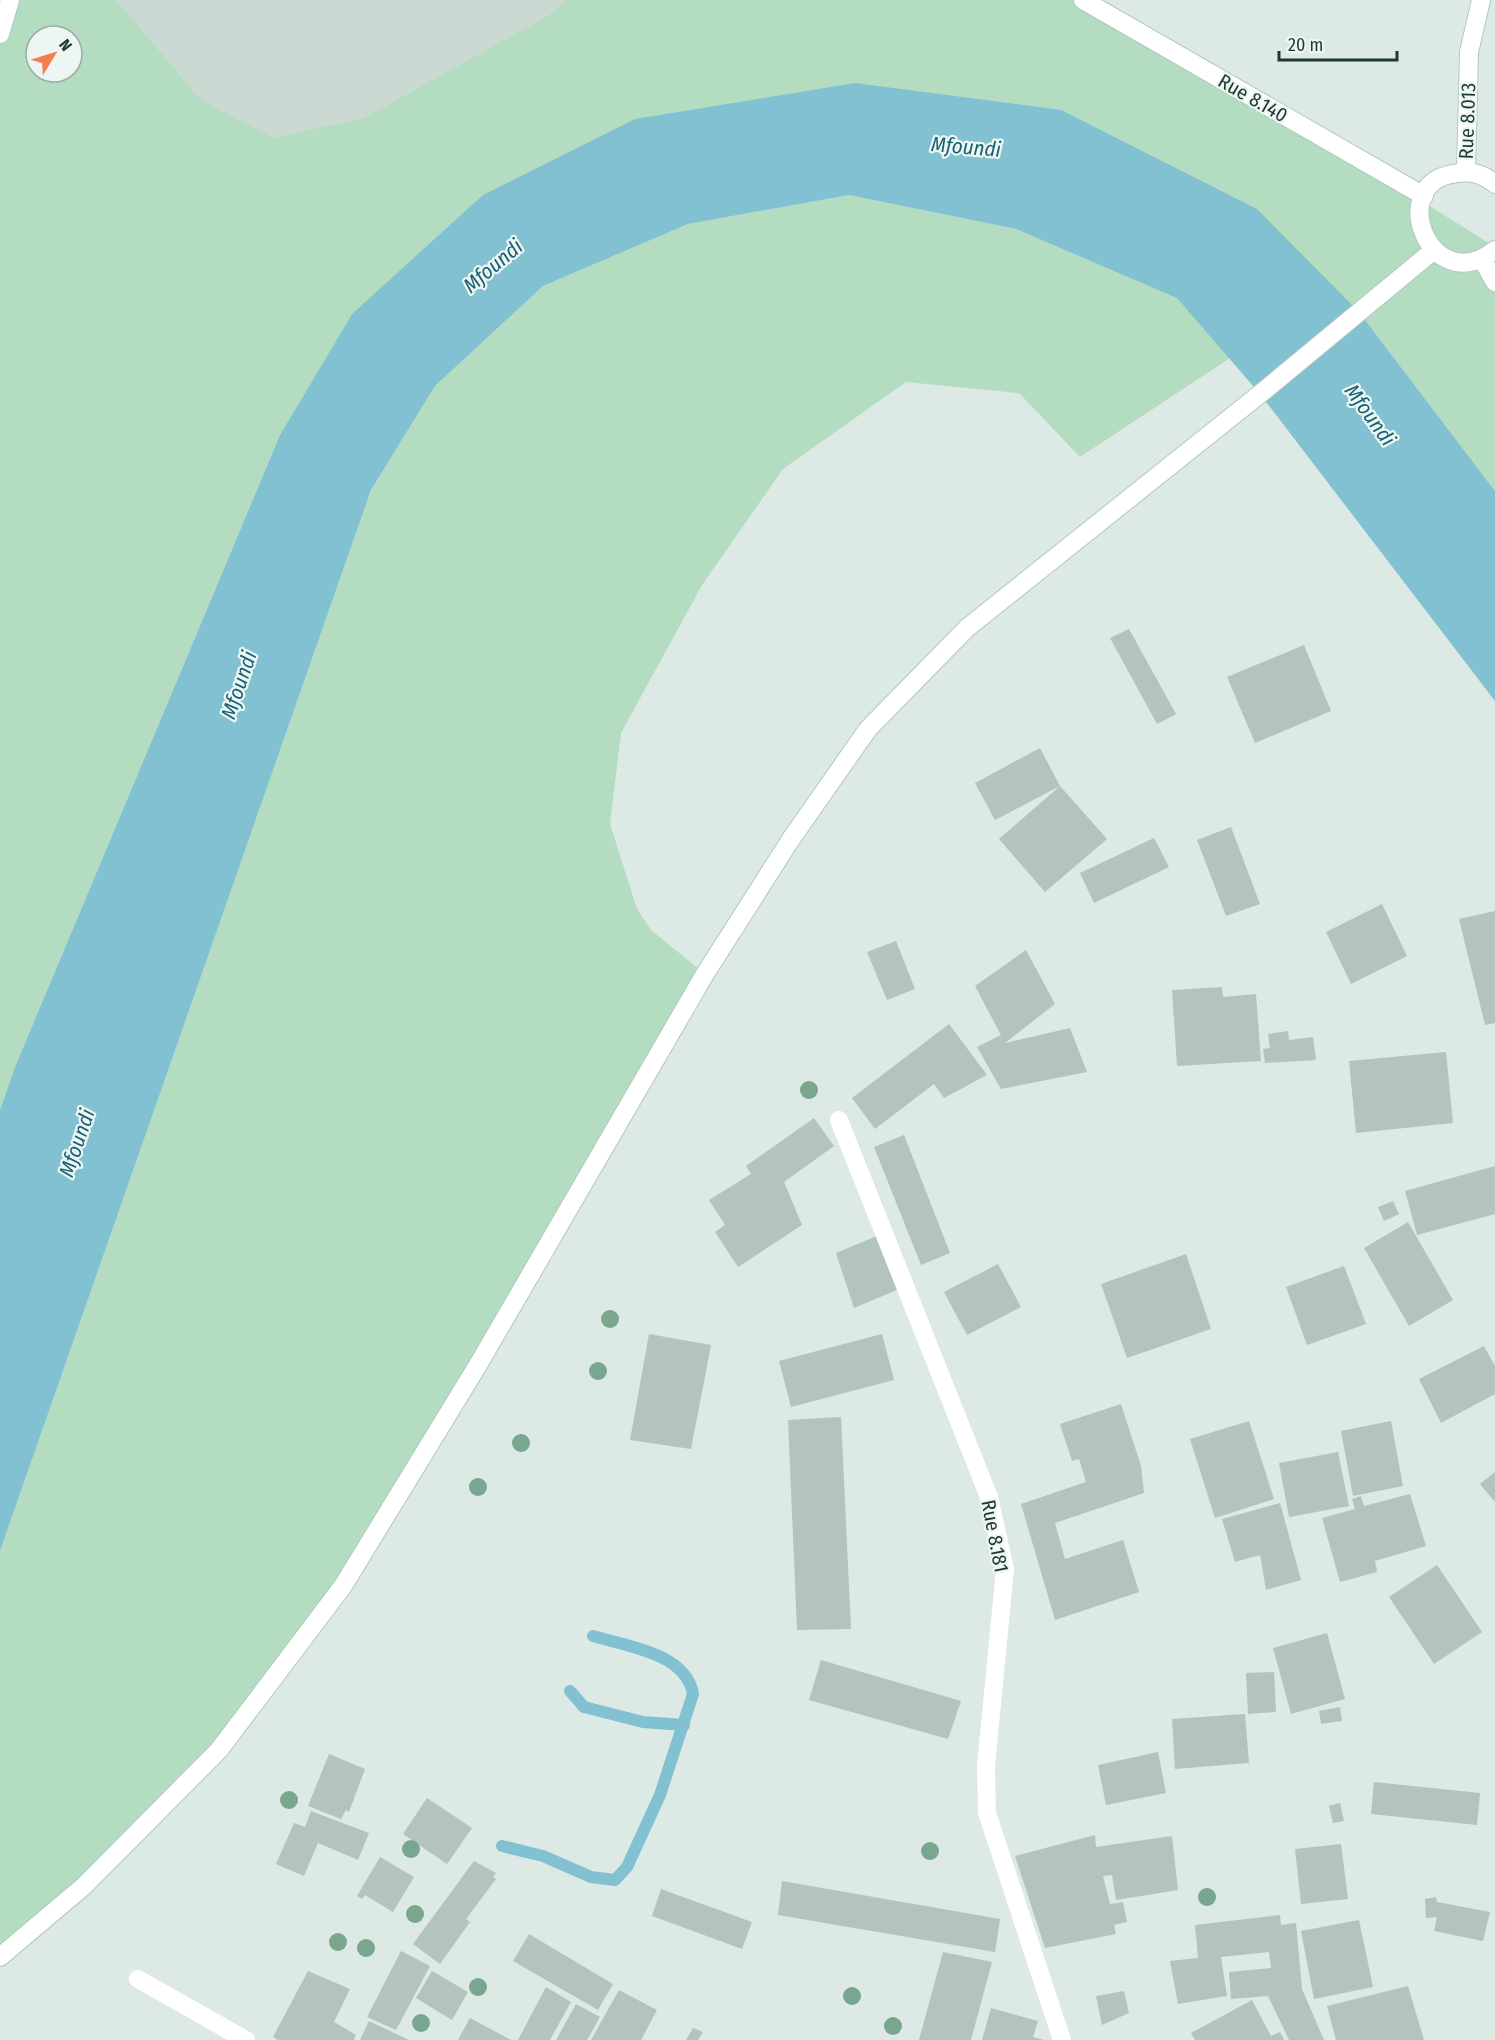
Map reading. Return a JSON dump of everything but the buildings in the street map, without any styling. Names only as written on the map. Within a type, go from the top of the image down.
[{"type":"main road","points":[[0,34],[10,0]]},
{"type":"main road","name":"Rue 8.140","points":[[1083,0],[1424,196]]},
{"type":"main road","name":"Rue 8.013","points":[[1466,171],[1469,52],[1481,0]]},
{"type":"main road","points":[[1495,184],[1484,175],[1466,171],[1444,175],[1428,188],[1424,196],[1420,206],[1419,226],[1434,250],[1445,258],[1464,263],[1489,254],[1495,282]]},
{"type":"main road","points":[[0,1957],[84,1886],[219,1750],[343,1586],[478,1365],[705,974],[791,839],[868,729],[967,628],[1434,250]]},
{"type":"main road","name":"Rue 8.181","points":[[839,1120],[989,1497],[1005,1569],[986,1766],[987,1813],[1062,2040]]},
{"type":"main road","points":[[138,1979],[246,2040]]},
{"type":"shaded area","points":[[103,0],[862,0],[364,235],[84,59],[84,38]]},
{"type":"green space","points":[[0,0],[116,0],[200,99],[273,138],[364,118],[551,14],[566,0],[1083,0],[1302,126],[1495,247],[1495,491],[1359,312],[1061,110],[352,314],[280,435],[15,1067],[0,1110]]},
{"type":"green space","points":[[849,195],[1016,229],[1178,298],[1230,358],[1080,457],[1019,393],[906,382],[783,469],[702,585],[621,733],[610,824],[637,909],[651,930],[705,974],[343,1586],[219,1750],[0,1957],[0,1551],[371,490],[435,386],[543,286],[688,224]]},
{"type":"water","name":"Mfoundi","points":[[855,83],[1061,110],[1257,209],[1359,312],[1495,491],[1495,701],[1260,394],[1177,298],[1016,229],[849,195],[688,224],[543,286],[435,386],[371,490],[0,1551],[0,1110],[15,1067],[280,435],[352,314],[483,195],[635,119]]},
{"type":"waterway","points":[[502,1846],[543,1856],[591,1877],[615,1880],[627,1867],[660,1795],[693,1694],[688,1680],[679,1669],[653,1653],[593,1636]]},
{"type":"waterway","points":[[570,1691],[584,1707],[643,1722],[684,1725]]}]
